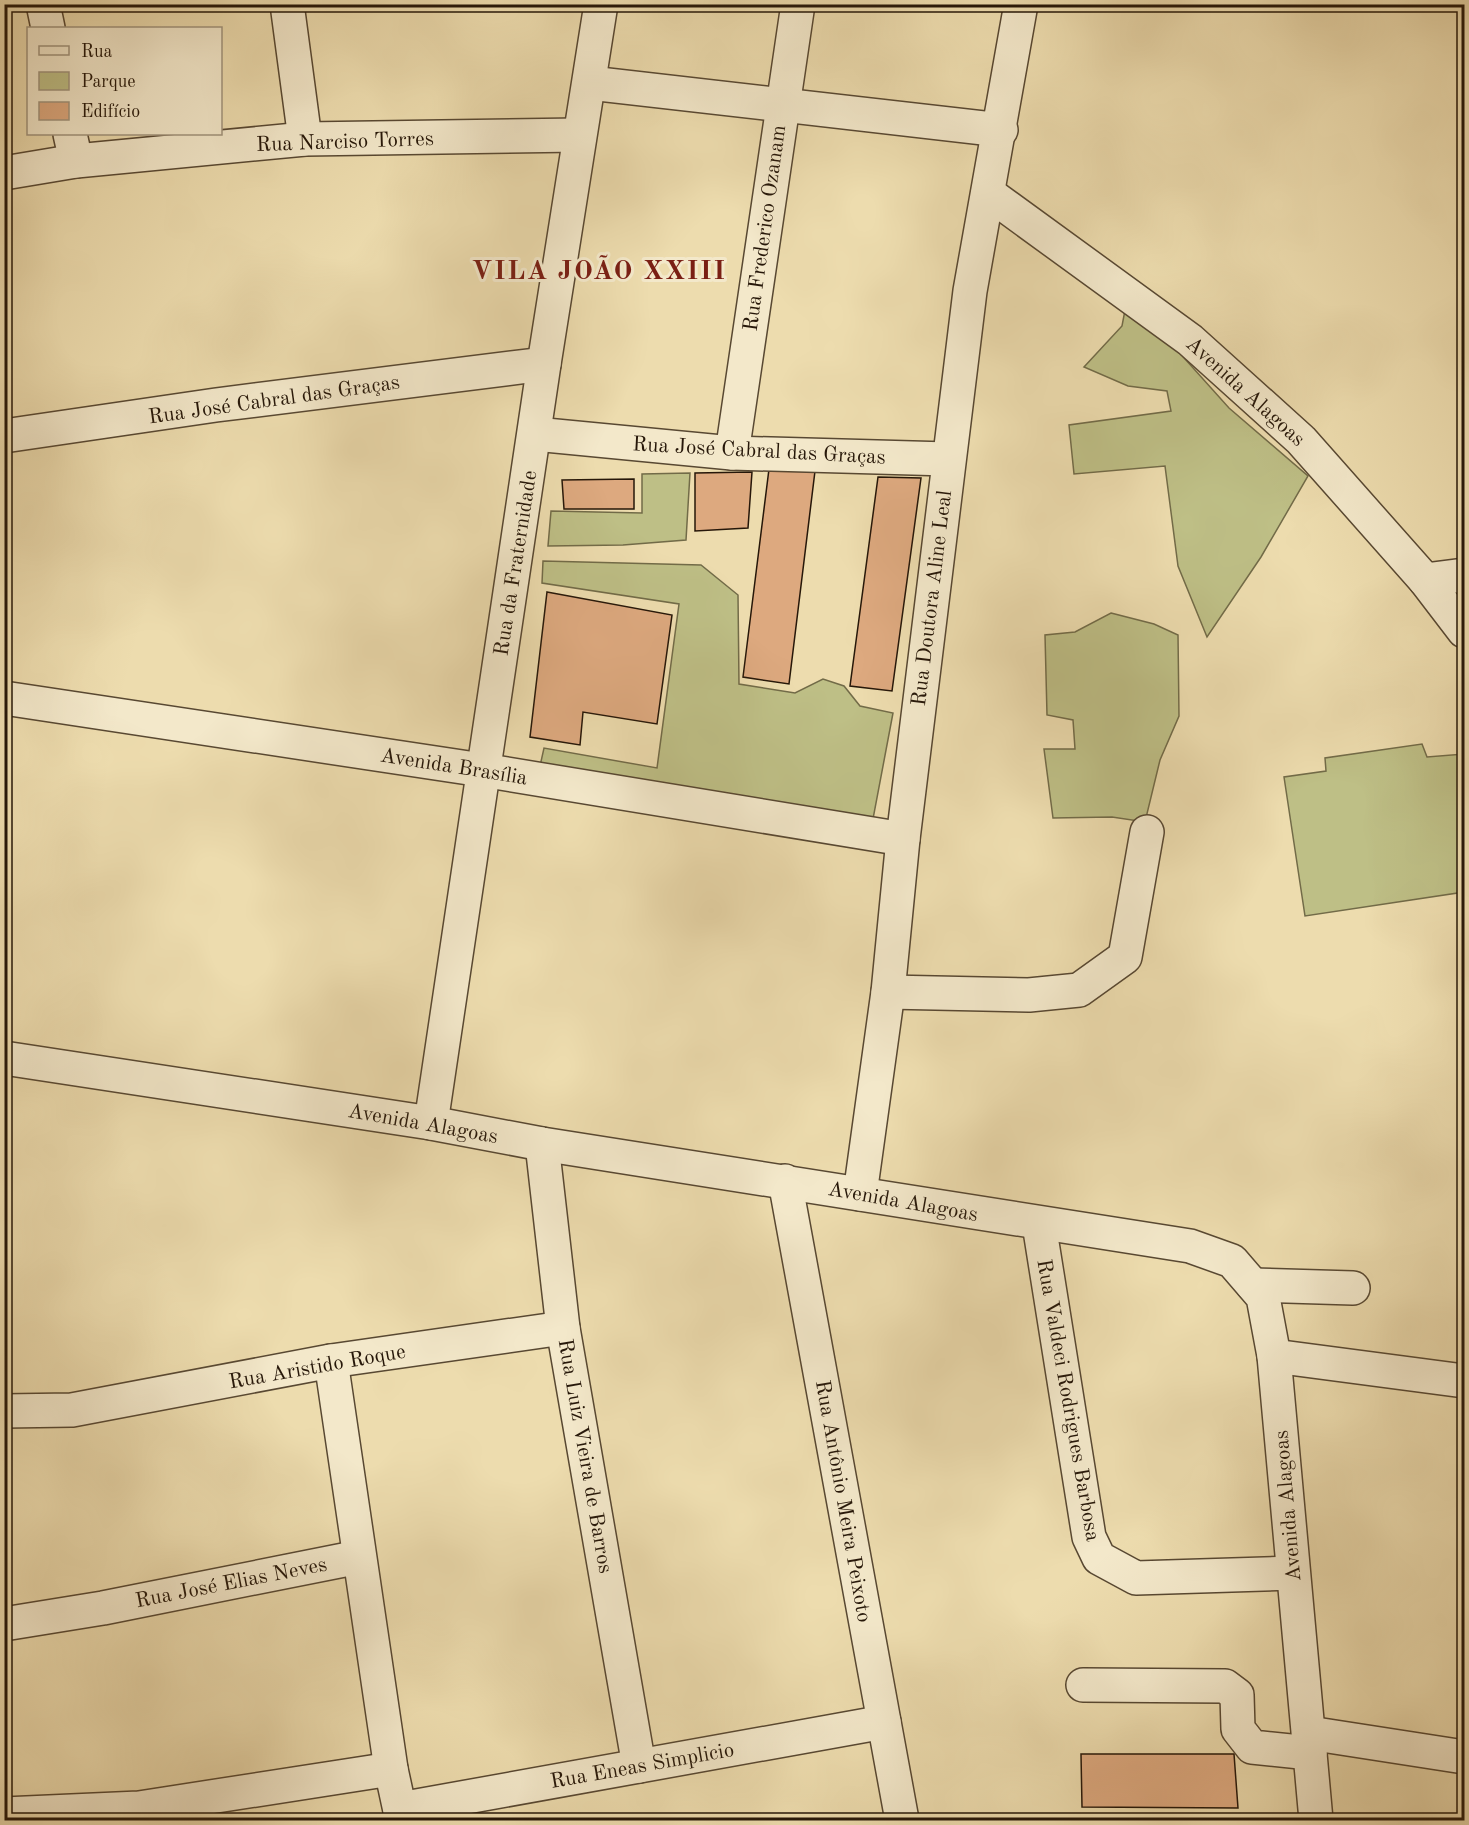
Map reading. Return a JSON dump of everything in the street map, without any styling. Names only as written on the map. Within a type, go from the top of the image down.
[{"type":"street","points":[[43,4],[48,27]]},
{"type":"street","points":[[287,4],[305,139]]},
{"type":"street","name":"Rua da Fraternidade","points":[[431,1123],[544,364],[601,4]]},
{"type":"street","name":"Rua Frederico Ozanam","points":[[732,453],[798,4]]},
{"type":"street","name":"Rua Doutora Aline Leal","points":[[860,1194],[888,992],[903,839],[970,291],[1021,4]]},
{"type":"street","points":[[590,83],[782,107],[1000,130]]},
{"type":"street","name":"Rua Narciso Torres","points":[[4,173],[73,147],[305,139],[579,135]]},
{"type":"street","name":"Avenida Alagoas","points":[[988,193],[1190,339],[1301,440],[1425,580],[1464,631]]},
{"type":"street","name":"Rua José Cabral das Graças","points":[[4,436],[216,405],[544,364]]},
{"type":"street","name":"Rua José Cabral das Graças","points":[[535,434],[732,453],[948,459]]},
{"type":"street","points":[[1425,580],[1464,575]]},
{"type":"street","name":"Avenida Brasília","points":[[4,698],[483,770],[903,839]]},
{"type":"street","points":[[888,992],[1029,995],[1079,990],[1125,957],[1147,832]]},
{"type":"street","name":"Avenida Alagoas","points":[[4,1058],[431,1123],[542,1144],[785,1181],[1039,1224],[1190,1245],[1232,1261],[1263,1297],[1274,1356],[1316,1821]]},
{"type":"street","name":"Rua Luiz Vieira de Barros","points":[[542,1144],[563,1328],[639,1766]]},
{"type":"street","name":"Rua Antônio Meira Peixoto","points":[[785,1181],[902,1821]]},
{"type":"street","name":"Rua Valdeci Rodrigues Barbosa","points":[[1039,1224],[1089,1537],[1099,1558],[1136,1578],[1292,1573]]},
{"type":"street","points":[[1253,1285],[1353,1288]]},
{"type":"street","name":"Rua Aristido Roque","points":[[4,1411],[72,1410],[331,1361],[563,1328]]},
{"type":"street","points":[[1274,1356],[1464,1382]]},
{"type":"street","points":[[331,1361],[391,1769],[401,1815]]},
{"type":"street","name":"Rua José Elias Neves","points":[[4,1624],[103,1608],[359,1557]]},
{"type":"street","points":[[1083,1685],[1225,1686],[1237,1695],[1238,1729],[1252,1747],[1310,1743],[1464,1757]]},
{"type":"street","name":"Rua Eneas Simplicio","points":[[401,1815],[639,1766],[884,1722]]},
{"type":"street","points":[[4,1814],[140,1808],[391,1769]]},
{"type":"green space","points":[[1126,305],[1177,350],[1229,408],[1308,476],[1261,557],[1207,637],[1178,566],[1165,466],[1074,474],[1069,425],[1171,411],[1167,391],[1128,386],[1084,367],[1122,326]]},
{"type":"green space","points":[[690,473],[686,540],[623,545],[548,546],[551,511],[642,513],[642,474]]},
{"type":"green space","points":[[543,561],[701,565],[738,595],[739,684],[795,693],[823,679],[844,686],[860,706],[893,713],[873,819],[540,766],[544,748],[657,768],[679,604],[542,583]]},
{"type":"green space","points":[[1111,613],[1154,624],[1178,635],[1179,716],[1160,760],[1145,822],[1112,817],[1053,818],[1044,749],[1075,749],[1073,720],[1047,715],[1045,635],[1075,632]]},
{"type":"green space","points":[[1422,744],[1427,757],[1464,754],[1464,892],[1305,916],[1284,777],[1326,771],[1325,758]]},
{"type":"building","points":[[769,469],[815,471],[789,684],[743,677]]},
{"type":"building","points":[[752,472],[748,528],[695,531],[695,473]]},
{"type":"building","points":[[878,477],[921,478],[892,691],[850,686]]},
{"type":"building","points":[[634,479],[634,509],[564,509],[562,480]]},
{"type":"building","points":[[547,592],[672,615],[657,724],[583,712],[580,745],[530,737]]},
{"type":"building","points":[[1081,1754],[1234,1754],[1238,1808],[1082,1807]]},
{"type":"district","name":"VILA JOÃO XXIII","points":[[599,270]]}]
